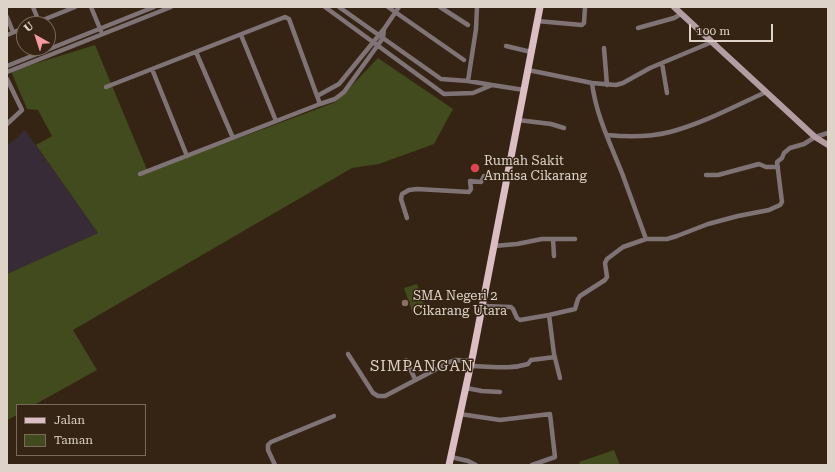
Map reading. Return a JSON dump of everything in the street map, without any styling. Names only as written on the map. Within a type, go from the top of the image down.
[{"type":"main road","points":[[449,465],[483,306],[540,7]]},
{"type":"street","points":[[50,16],[62,9],[76,7]]},
{"type":"street","points":[[91,7],[102,34]]},
{"type":"street","points":[[7,66],[154,7]]},
{"type":"street","points":[[7,72],[165,8],[171,7]]},
{"type":"street","points":[[325,7],[444,94],[473,93],[492,85]]},
{"type":"street","points":[[339,7],[441,79],[468,81],[524,90]]},
{"type":"street","points":[[388,7],[464,60]]},
{"type":"street","points":[[140,174],[320,104],[329,102],[344,92],[378,45],[384,29],[399,7]]},
{"type":"street","points":[[440,7],[468,25]]},
{"type":"street","points":[[468,81],[476,29],[477,7]]},
{"type":"street","points":[[537,21],[582,25],[584,23],[585,7]]},
{"type":"street","points":[[674,7],[815,137],[828,145]]},
{"type":"street","points":[[638,28],[674,18],[681,14]]},
{"type":"street","points":[[7,17],[13,32]]},
{"type":"street","points":[[106,87],[287,17],[320,104]]},
{"type":"street","points":[[7,35],[16,31]]},
{"type":"street","points":[[241,35],[276,121]]},
{"type":"street","points":[[317,96],[339,84],[373,42],[380,37]]},
{"type":"street","points":[[528,70],[592,83],[621,84],[650,68],[712,42]]},
{"type":"street","points":[[506,46],[531,52]]},
{"type":"street","points":[[604,48],[607,84]]},
{"type":"street","points":[[196,52],[233,138]]},
{"type":"street","points":[[662,63],[667,93]]},
{"type":"street","points":[[152,69],[186,156]]},
{"type":"street","points":[[7,80],[22,110],[7,124]]},
{"type":"street","points":[[592,83],[595,104],[646,239]]},
{"type":"street","points":[[606,135],[638,136],[670,132],[695,123],[766,92]]},
{"type":"street","points":[[518,120],[551,124],[564,128]]},
{"type":"street","points":[[483,306],[511,307],[517,318],[520,320],[575,309],[580,296],[605,280],[607,277],[607,259],[623,247],[646,239],[667,239],[708,224],[769,210],[780,205],[782,202],[777,162],[782,158],[786,151],[804,144],[815,137],[828,133]]},
{"type":"street","points":[[706,175],[718,175],[759,164],[766,168],[778,167]]},
{"type":"street","points":[[490,175],[508,175]]},
{"type":"street","points":[[407,218],[400,199],[402,194],[406,191],[417,189],[469,192],[471,189],[470,181],[482,181],[484,176]]},
{"type":"street","points":[[494,246],[553,239],[575,239]]},
{"type":"street","points":[[553,239],[554,256]]},
{"type":"street","points":[[549,315],[555,357],[560,378]]},
{"type":"street","points":[[348,354],[373,393],[378,396],[385,396],[442,365],[456,360],[503,368],[528,364],[530,360],[555,357]]},
{"type":"street","points":[[406,360],[415,379]]},
{"type":"street","points":[[466,388],[500,392]]},
{"type":"street","points":[[460,414],[500,420],[550,414],[555,457],[532,465]]},
{"type":"street","points":[[275,465],[269,455],[267,447],[271,442],[334,416]]},
{"type":"street","points":[[451,457],[468,461],[476,465]]},
{"type":"shaded area","points":[[25,130],[98,233],[7,274],[7,146]]},
{"type":"green space","points":[[95,45],[148,172],[336,102],[378,58],[453,109],[434,144],[379,164],[352,168],[73,330],[97,370],[36,404],[16,404],[16,416],[7,420],[7,274],[98,233],[36,145],[52,136],[38,110],[27,109],[11,71]]},
{"type":"green space","points":[[417,284],[424,306],[412,311],[404,288]]},
{"type":"green space","points":[[614,450],[620,465],[580,465],[579,462]]},
{"type":"place","name":"Rumah Sakit Annisa Cikarang","points":[[475,168]]},
{"type":"place","name":"SMA Negeri 2 Cikarang Utara","points":[[405,303]]},
{"type":"district","name":"SIMPANGAN","points":[[422,367]]}]
